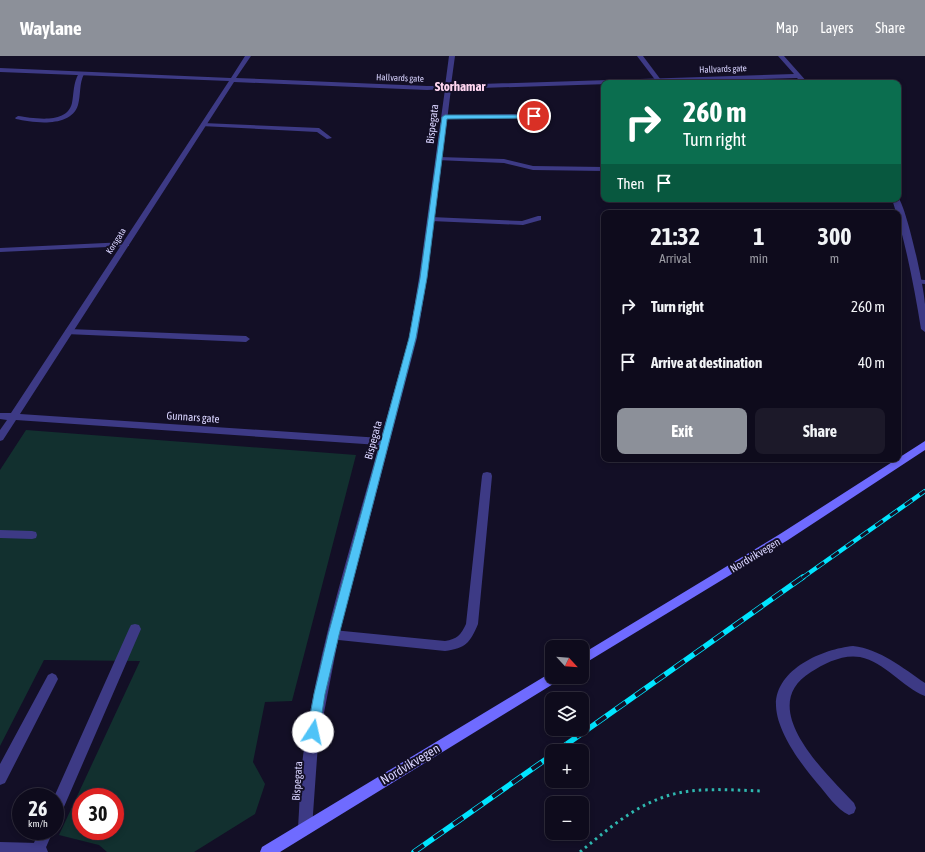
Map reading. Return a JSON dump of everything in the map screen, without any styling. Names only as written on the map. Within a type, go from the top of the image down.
[{"type":"main road","name":"Nordvikvegen","points":[[901,461],[925,445]]},
{"type":"main road","name":"Nordvikvegen","points":[[589,656],[784,537],[899,462]]},
{"type":"main road","name":"Nordvikvegen","points":[[267,852],[545,682]]},
{"type":"street","name":"Korsgata","points":[[0,438],[248,56]]},
{"type":"street","name":"Bispegata","points":[[305,828],[311,744],[320,694],[333,635],[412,338],[432,219],[452,56]]},
{"type":"street","points":[[640,56],[658,80]]},
{"type":"street","points":[[781,56],[802,80]]},
{"type":"street","name":"Hallvards gate","points":[[0,70],[449,88],[601,83]]},
{"type":"street","points":[[18,118],[52,120],[63,117],[72,111],[74,107],[76,84],[81,74]]},
{"type":"street","name":"Hallvards gate","points":[[658,80],[799,76]]},
{"type":"street","points":[[445,117],[534,116]]},
{"type":"street","points":[[203,125],[319,130],[329,138]]},
{"type":"street","points":[[439,159],[504,161],[524,167],[545,169],[601,169]]},
{"type":"street","points":[[901,213],[921,281],[925,328]]},
{"type":"street","points":[[432,219],[523,223],[538,218]]},
{"type":"street","points":[[0,250],[126,244]]},
{"type":"street","points":[[69,332],[246,339]]},
{"type":"street","name":"Gunnars gate","points":[[0,416],[385,442]]},
{"type":"street","points":[[333,635],[446,646],[458,644],[466,638],[472,624],[487,476]]},
{"type":"street","points":[[0,534],[32,535]]},
{"type":"street","points":[[64,791],[135,629]]},
{"type":"street","points":[[850,808],[815,770],[799,749],[782,710],[783,696],[787,687],[798,674],[821,660],[851,651],[865,653],[925,690]]},
{"type":"street","points":[[0,778],[52,678]]},
{"type":"street","points":[[0,848],[40,851],[43,840]]},
{"type":"path","points":[[580,852],[617,823],[647,804],[670,795],[716,789],[761,791]]},
{"type":"green space","points":[[26,430],[356,455],[292,701],[265,702],[253,762],[265,784],[255,814],[194,852],[107,852],[99,845],[79,840],[124,840],[124,788],[81,788],[140,661],[44,660],[0,746],[0,470]]},
{"type":"green space","points":[[72,807],[72,838],[64,836],[64,824]]},
{"type":"railway","points":[[802,578],[925,491]]},
{"type":"railway","points":[[567,744],[803,577]]},
{"type":"railway","points":[[414,852],[545,760]]},
{"type":"district","name":"Storhamar","points":[[460,86]]},
{"type":"route","points":[[313,732],[333,635],[412,338],[432,219],[445,117],[534,116]]}]
